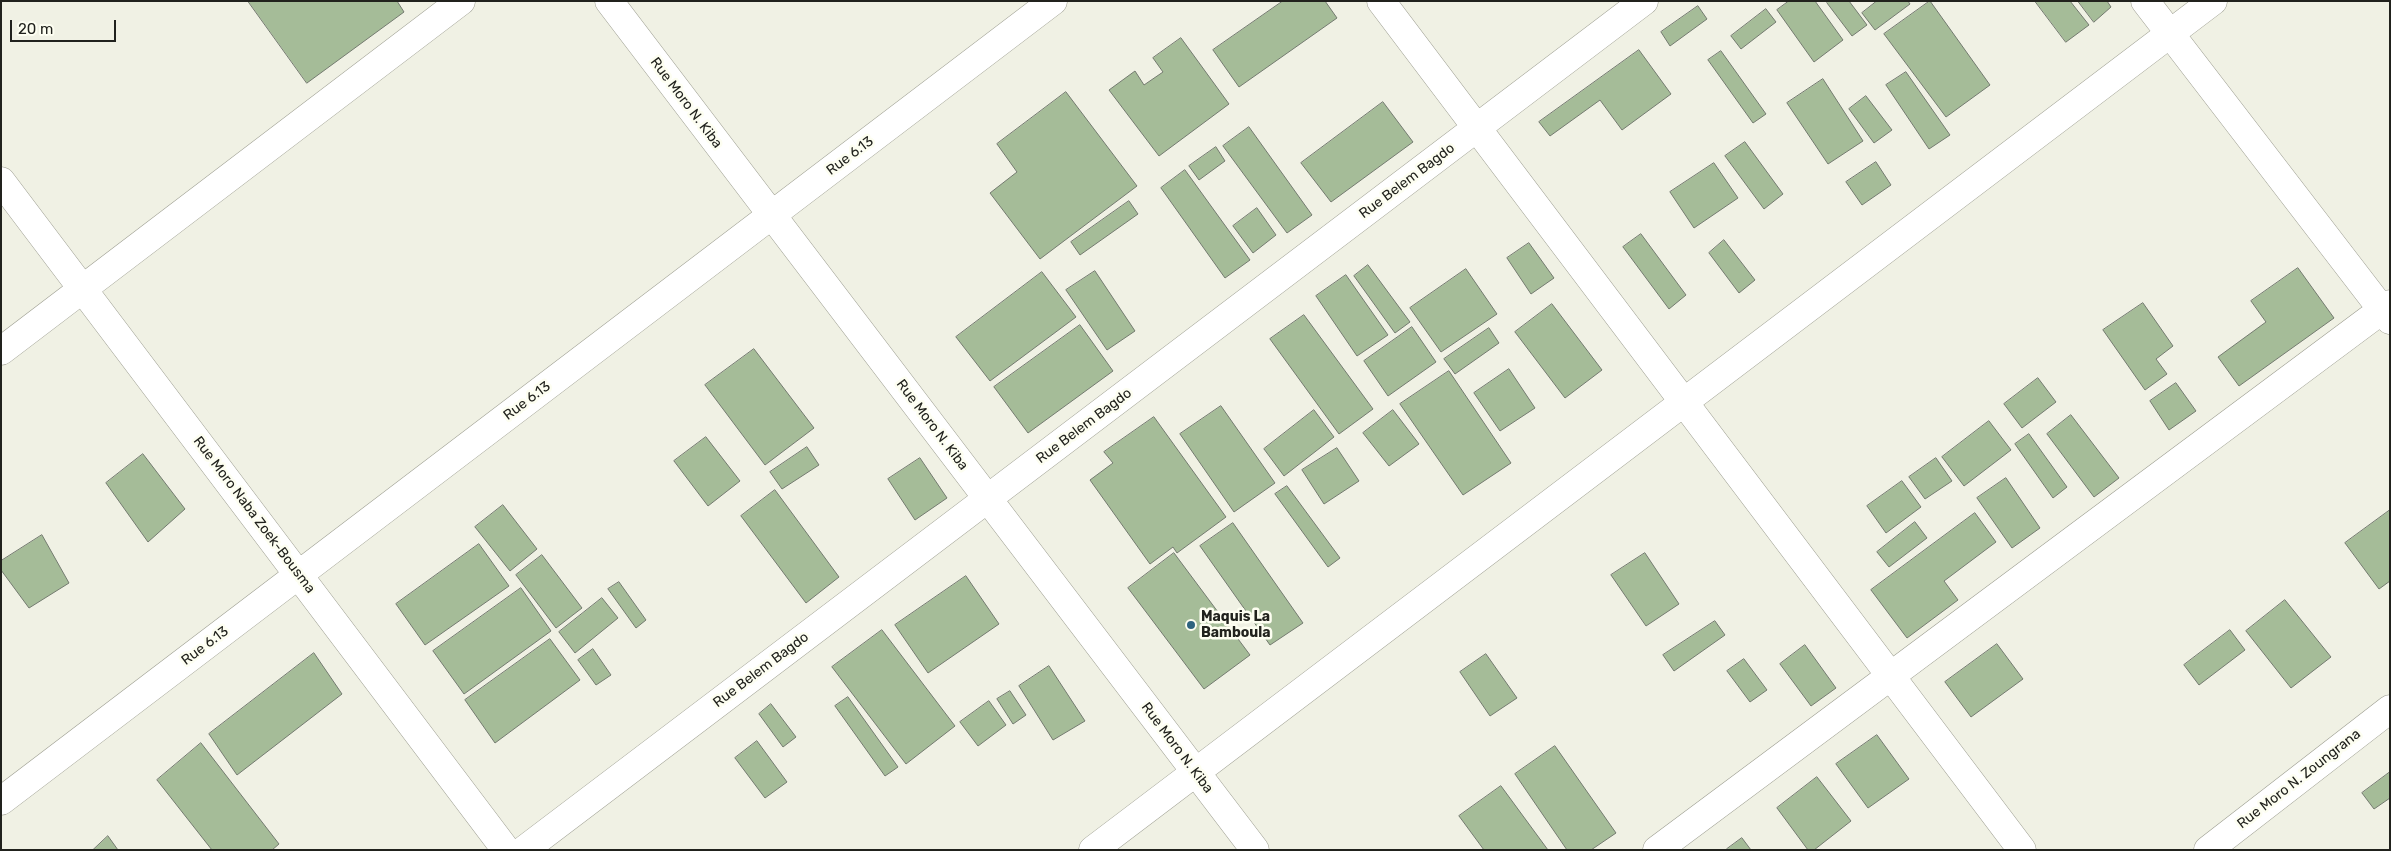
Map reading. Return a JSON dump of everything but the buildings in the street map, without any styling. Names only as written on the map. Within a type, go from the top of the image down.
[{"type":"street","points":[[1,351],[84,290],[461,1]]},
{"type":"street","name":"Rue Moro N. Kiba","points":[[609,1],[1255,850]]},
{"type":"street","name":"Rue 6.13","points":[[1,801],[1053,1]]},
{"type":"street","points":[[1381,1],[2022,850]]},
{"type":"street","name":"Rue Belem Bagdo","points":[[524,850],[1644,1]]},
{"type":"street","points":[[1657,850],[1890,676],[2387,311],[2145,1]]},
{"type":"street","points":[[1094,850],[2213,1]]},
{"type":"street","name":"Rue Moro Naba Zoek-Bousma","points":[[1,180],[506,850]]},
{"type":"street","name":"Rue Moro N. Zoungrana","points":[[2208,850],[2390,709]]},
{"type":"place","name":"Maquis La Bamboula","points":[[1191,625]]}]
